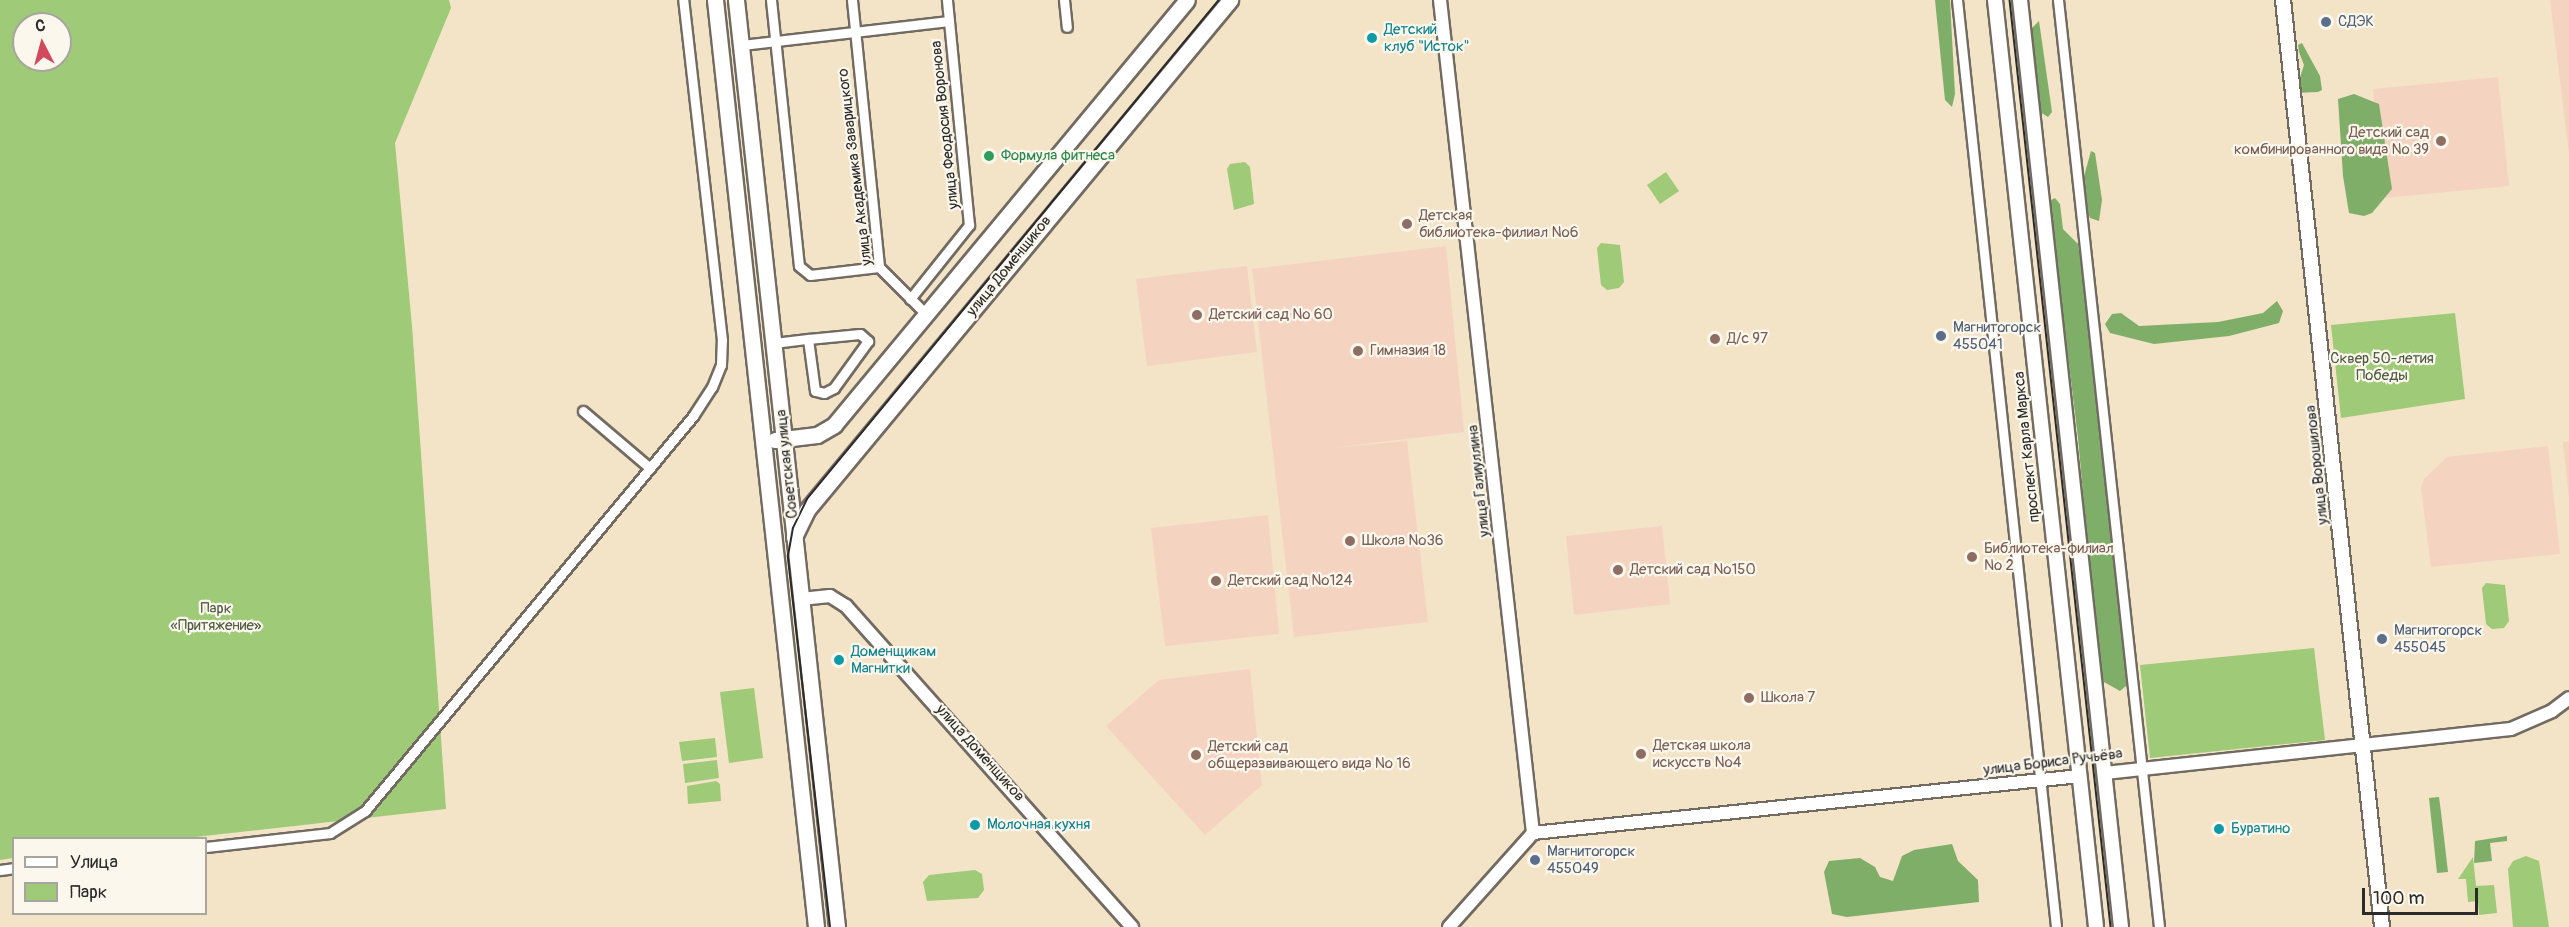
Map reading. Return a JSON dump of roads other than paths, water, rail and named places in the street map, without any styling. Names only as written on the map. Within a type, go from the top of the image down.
[{"type":"main road","name":"Советская улица","points":[[715,0],[765,441],[816,927]]},
{"type":"main road","name":"Советская улица","points":[[736,0],[837,927]]},
{"type":"main road","points":[[765,441],[817,435],[834,425],[1187,0]]},
{"type":"main road","name":"улица Доменщиков","points":[[794,537],[807,510],[1230,0]]},
{"type":"main road","name":"проспект Карла Маркса","points":[[1995,0],[2096,927]]},
{"type":"main road","points":[[2020,0],[2121,927]]},
{"type":"main road","name":"улица Ворошилова","points":[[2283,0],[2382,927]]},
{"type":"main road","name":"улица Доменщиков","points":[[782,601],[801,599]]},
{"type":"main road","name":"улица Бориса Ручьёва","points":[[2080,776],[2104,773]]},
{"type":"street","points":[[207,847],[330,832],[365,811],[693,416],[712,387],[721,365],[722,340],[683,0]]},
{"type":"street","points":[[771,0],[799,266],[810,275],[879,267]]},
{"type":"street","name":"улица Академика Заварицкого","points":[[852,0],[879,267],[925,313]]},
{"type":"street","name":"улица Феодосия Воронова","points":[[910,299],[969,225],[947,0]]},
{"type":"street","points":[[1064,0],[1067,27]]},
{"type":"street","name":"улица Галиуллина","points":[[1440,0],[1533,833]]},
{"type":"street","name":"проспект Карла Маркса","points":[[1957,0],[2056,927]]},
{"type":"street","points":[[2058,0],[2159,927]]},
{"type":"street","points":[[742,45],[949,21]]},
{"type":"street","points":[[774,344],[808,339],[860,334],[868,341],[834,388],[824,393],[815,391],[808,339]]},
{"type":"street","points":[[583,411],[650,468]]},
{"type":"street","name":"улица Доменщиков","points":[[801,599],[830,596],[846,606],[1132,927]]},
{"type":"street","name":"улица Бориса Ручьёва","points":[[2104,773],[2511,729],[2552,711],[2569,698]]},
{"type":"street","name":"улица Бориса Ручьёва","points":[[1533,833],[2040,782],[2080,776]]},
{"type":"street","points":[[1449,927],[1533,833]]},
{"type":"tram line","points":[[830,927],[788,556],[793,528],[807,499],[1219,0]]},
{"type":"tram line","points":[[2010,0],[2111,927]]},
{"type":"place","name":"СДЭК","points":[[2326,22]]},
{"type":"place","name":"Детский клуб \"Исток\"","points":[[1372,38]]},
{"type":"place","name":"Детский сад комбинированного вида № 39","points":[[2441,141]]},
{"type":"place","name":"Формула фитнеса","points":[[989,156]]},
{"type":"place","name":"Детская библиотека-филиал №6","points":[[1407,224]]},
{"type":"place","name":"Детский сад № 60","points":[[1197,315]]},
{"type":"place","name":"Магнитогорск 455041","points":[[1941,336]]},
{"type":"place","name":"Д/с 97","points":[[1715,339]]},
{"type":"place","name":"Гимназия 18","points":[[1358,351]]},
{"type":"place","name":"Школа №36","points":[[1350,541]]},
{"type":"place","name":"Библиотека-филиал № 2","points":[[1972,557]]},
{"type":"place","name":"Детский сад №150","points":[[1618,570]]},
{"type":"place","name":"Детский сад №124","points":[[1216,581]]},
{"type":"place","name":"Магнитогорск 455045","points":[[2382,639]]},
{"type":"place","name":"Доменщикам Магнитки","points":[[839,660]]},
{"type":"place","name":"Школа 7","points":[[1749,698]]},
{"type":"place","name":"Детская школа искусств №4","points":[[1641,754]]},
{"type":"place","name":"Детский сад общеразвивающего вида № 16","points":[[1196,755]]},
{"type":"place","name":"Молочная кухня","points":[[975,825]]},
{"type":"place","name":"Буратино","points":[[2219,829]]},
{"type":"place","name":"Магнитогорск 455049","points":[[1535,860]]},
{"type":"park label","name":"Сквер 50-летия Победы","points":[[2382,366]]},
{"type":"park label","name":"Парк «Притяжение»","points":[[216,616]]}]
